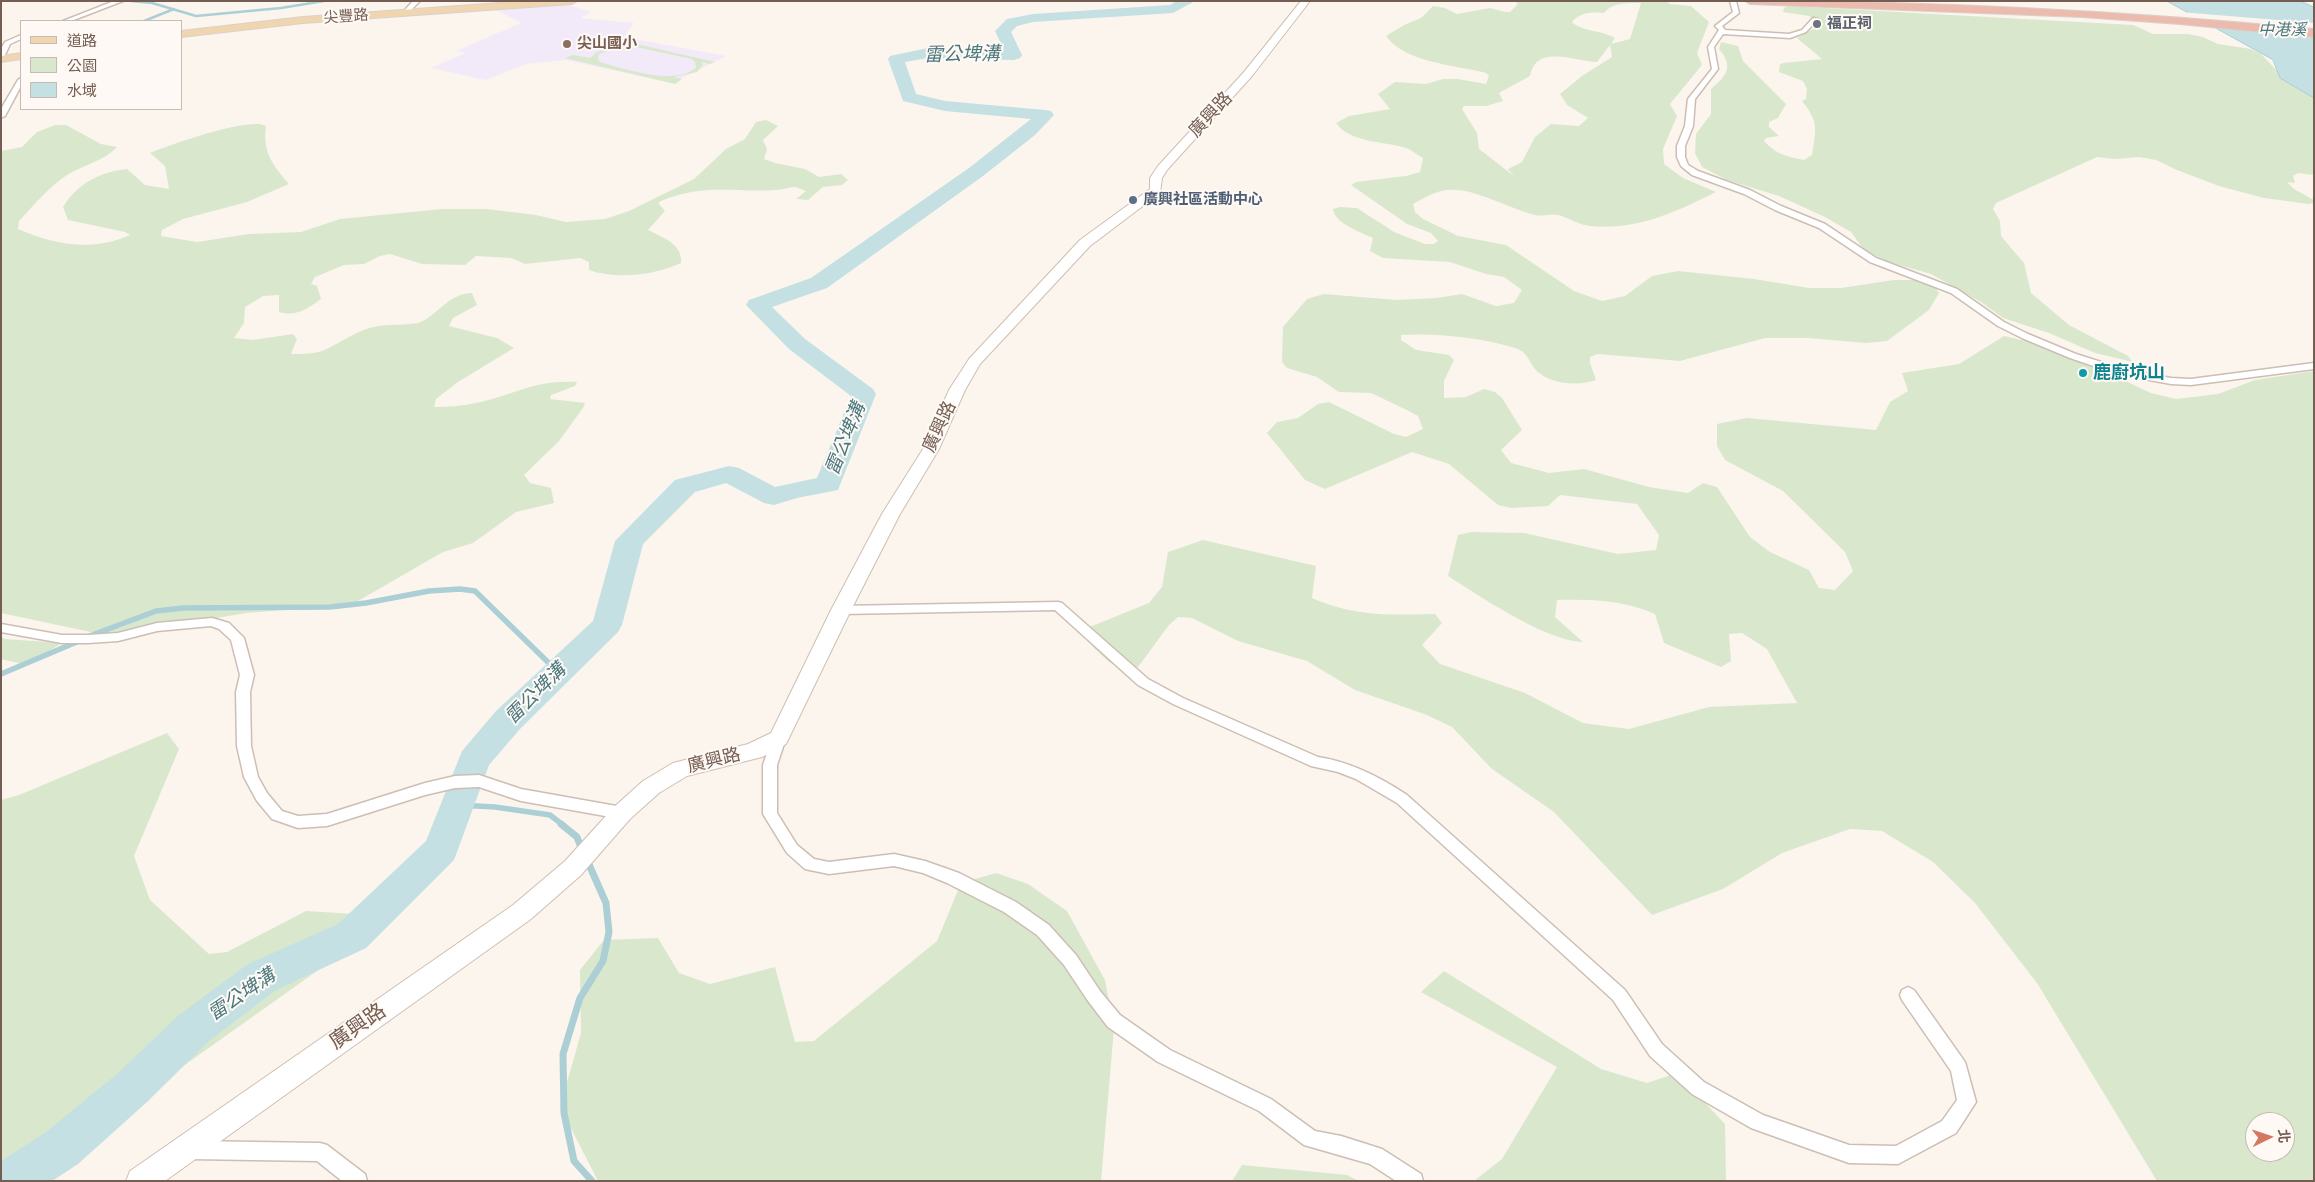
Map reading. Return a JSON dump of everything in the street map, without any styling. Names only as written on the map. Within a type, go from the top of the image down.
[{"type":"highway","points":[[1750,1],[2186,14],[2314,26]]},
{"type":"highway","points":[[1879,1],[2081,11],[2314,33]]},
{"type":"main road","name":"尖豐路","points":[[182,34],[303,20],[572,1]]},
{"type":"main road","points":[[1,58],[20,56]]},
{"type":"street","points":[[69,20],[120,1]]},
{"type":"street","points":[[405,13],[417,1]]},
{"type":"street","name":"廣興路","points":[[140,1181],[522,912],[573,868],[622,812],[651,786],[681,769],[754,751],[778,738],[891,514],[931,449],[957,390],[974,362],[1085,243],[1156,190],[1156,178],[1162,168],[1248,74],[1306,1]]},
{"type":"street","points":[[1734,5],[1736,13],[1718,26],[1722,30],[1711,47],[1715,69],[1692,99],[1689,126],[1680,157],[1685,166],[1695,173],[1746,192],[1778,208],[1822,226],[1873,260],[1954,291],[2001,324],[2025,336],[2073,356],[2121,372],[2171,382],[2191,382],[2314,366]]},
{"type":"street","points":[[1720,32],[1790,36],[1804,31],[1815,19]]},
{"type":"street","points":[[1,58],[7,43],[20,38]]},
{"type":"street","points":[[1,116],[4,107],[20,82]]},
{"type":"street","points":[[841,610],[1058,606],[1143,682],[1178,701],[1316,762],[1334,764],[1377,782],[1402,799],[1619,995],[1656,1050],[1698,1088],[1758,1122],[1849,1154],[1898,1155],[1949,1127],[1967,1102],[1959,1068],[1908,995]]},
{"type":"street","points":[[1,628],[68,639],[88,639],[118,637],[157,627],[212,622],[224,626],[237,638],[247,675],[243,692],[244,746],[251,777],[262,797],[277,815],[298,822],[327,820],[425,788],[455,782],[479,781],[521,795],[622,812]]},
{"type":"street","points":[[778,738],[770,765],[770,814],[792,849],[810,865],[829,868],[894,860],[925,867],[953,878],[1010,907],[1043,930],[1070,960],[1094,996],[1114,1021],[1164,1056],[1265,1105],[1311,1139],[1341,1145],[1375,1156],[1414,1181]]},
{"type":"street","points":[[184,1150],[320,1152],[358,1181]]},
{"type":"shaded area","name":"尖山國小","points":[[569,5],[591,12],[580,18],[634,23],[624,37],[726,56],[672,83],[565,60],[526,64],[486,80],[431,68],[466,53],[456,51],[521,23],[496,10]]},
{"type":"green space","points":[[1515,1],[1668,1],[1669,4],[1691,6],[1709,22],[1697,53],[1702,65],[1670,104],[1677,116],[1663,149],[1664,164],[1683,178],[1716,192],[1671,213],[1640,223],[1607,227],[1577,223],[1562,216],[1535,215],[1481,195],[1448,190],[1434,193],[1413,204],[1415,212],[1423,219],[1458,236],[1506,245],[1574,291],[1602,301],[1625,296],[1652,276],[1678,271],[1754,279],[1809,288],[1841,288],[1894,280],[1923,280],[1933,284],[1939,293],[1929,310],[1887,341],[1866,343],[1808,338],[1765,338],[1680,361],[1598,354],[1590,357],[1590,363],[1596,380],[1574,384],[1558,382],[1544,376],[1538,372],[1525,353],[1516,348],[1455,336],[1401,335],[1401,340],[1416,350],[1449,355],[1454,360],[1444,381],[1444,398],[1466,397],[1484,389],[1495,392],[1502,398],[1522,430],[1501,450],[1511,463],[1549,473],[1584,469],[1649,487],[1688,493],[1703,483],[1717,487],[1750,537],[1770,552],[1809,570],[1819,588],[1835,590],[1853,571],[1845,552],[1783,491],[1725,460],[1717,446],[1717,424],[1747,418],[1876,430],[1890,402],[1908,391],[1902,373],[1959,364],[2004,336],[2039,344],[2098,365],[2104,371],[2151,393],[2176,399],[2218,394],[2255,380],[2314,371],[2314,1181],[2157,1181],[2037,983],[1975,903],[1933,862],[1882,831],[1850,829],[1782,853],[1723,889],[1652,915],[1554,812],[1492,769],[1452,727],[1427,715],[1355,690],[1307,661],[1238,641],[1192,618],[1178,617],[1169,625],[1138,667],[1110,663],[1093,647],[1087,628],[1149,603],[1162,587],[1168,552],[1203,540],[1316,566],[1312,598],[1343,609],[1372,614],[1435,614],[1442,623],[1422,645],[1440,664],[1525,693],[1583,723],[1629,729],[1709,707],[1797,703],[1767,649],[1742,633],[1729,634],[1731,661],[1721,667],[1664,643],[1655,614],[1643,609],[1607,601],[1557,600],[1555,617],[1583,642],[1568,640],[1514,616],[1448,576],[1458,535],[1471,532],[1524,533],[1618,554],[1656,550],[1659,535],[1637,504],[1560,495],[1548,506],[1511,508],[1498,505],[1449,464],[1412,452],[1325,489],[1305,480],[1267,433],[1277,422],[1298,418],[1318,404],[1329,402],[1394,434],[1406,437],[1423,429],[1418,416],[1371,393],[1339,392],[1317,377],[1287,368],[1282,362],[1283,327],[1307,299],[1324,294],[1396,300],[1436,298],[1462,294],[1496,306],[1514,303],[1522,290],[1504,277],[1486,274],[1450,262],[1383,258],[1370,251],[1373,238],[1343,223],[1338,219],[1333,209],[1340,207],[1357,208],[1394,232],[1425,244],[1434,244],[1438,241],[1431,233],[1407,224],[1351,185],[1356,182],[1406,176],[1420,172],[1423,158],[1406,148],[1358,138],[1342,130],[1336,123],[1349,116],[1390,109],[1378,94],[1395,82],[1426,84],[1443,79],[1458,79],[1486,84],[1489,76],[1486,73],[1432,62],[1418,57],[1405,52],[1386,36],[1404,25],[1421,18],[1433,6],[1445,8],[1457,14],[1490,8],[1510,12],[1518,4]],"holes":[[[1641,3],[1630,39],[1611,44],[1615,38],[1610,35],[1581,28],[1572,22],[1579,16],[1587,13],[1604,13],[1607,9],[1616,5]],[[1610,45],[1612,57],[1582,76],[1560,94],[1567,105],[1588,118],[1579,126],[1551,124],[1535,137],[1522,162],[1508,169],[1514,176],[1479,149],[1477,133],[1462,109],[1464,106],[1486,106],[1503,101],[1499,93],[1530,76],[1534,66],[1540,60],[1548,57],[1558,57],[1597,62]]]},
{"type":"green space","points":[[1788,6],[2133,25],[2153,34],[2188,34],[2203,37],[2218,44],[2251,49],[2261,54],[2281,75],[2314,97],[2314,175],[2298,173],[2293,176],[2295,183],[2287,182],[2294,189],[2314,200],[2314,203],[2264,198],[2219,186],[2156,160],[2139,157],[2115,159],[2097,157],[1996,203],[1993,209],[2000,221],[2001,236],[2024,263],[2031,293],[2069,325],[2128,356],[2133,362],[2095,353],[2049,333],[2003,318],[1981,302],[1931,274],[1889,262],[1864,250],[1851,232],[1825,217],[1779,196],[1727,180],[1702,167],[1695,153],[1696,134],[1711,114],[1711,89],[1725,75],[1727,70],[1724,55],[1719,49],[1721,42],[1738,46],[1743,61],[1786,104],[1778,118],[1769,122],[1769,127],[1779,136],[1766,138],[1764,141],[1777,152],[1787,156],[1804,160],[1812,155],[1815,139],[1814,120],[1802,101],[1806,99],[1807,89],[1803,81],[1779,72],[1780,64],[1822,59],[1797,38],[1813,29],[1816,21],[1809,16],[1783,12],[1784,8]]},
{"type":"green space","points":[[623,41],[715,62],[710,64],[702,62],[703,65],[697,72],[674,77],[682,79],[675,84],[565,58],[573,55],[590,58],[597,52],[625,45],[618,44]],"holes":[[[617,47],[636,47],[692,59],[695,62],[696,68],[675,76],[662,76],[622,68],[600,62],[598,59],[599,54]]]},
{"type":"green space","points":[[766,120],[778,126],[763,140],[767,149],[764,159],[805,169],[819,177],[841,174],[848,180],[842,185],[823,187],[808,200],[796,199],[806,191],[794,187],[760,191],[706,190],[677,195],[661,201],[658,203],[665,211],[648,230],[675,246],[681,256],[681,263],[660,271],[636,275],[612,275],[589,270],[589,262],[580,258],[525,264],[511,258],[476,256],[465,265],[422,264],[390,254],[380,256],[364,264],[344,265],[315,277],[311,284],[317,286],[321,299],[297,313],[279,312],[279,295],[263,296],[245,307],[244,323],[234,338],[253,340],[293,334],[297,339],[291,354],[306,354],[322,351],[356,333],[370,328],[383,325],[419,323],[457,296],[472,293],[477,305],[453,318],[449,326],[497,338],[514,348],[458,382],[436,399],[434,407],[476,403],[537,385],[577,382],[575,386],[551,395],[550,399],[585,403],[583,408],[559,441],[524,475],[530,483],[551,488],[554,503],[516,512],[473,543],[443,552],[351,605],[246,613],[136,632],[100,634],[1,613],[1,151],[22,147],[37,132],[55,125],[66,125],[101,144],[117,147],[106,156],[60,180],[19,221],[18,229],[32,235],[60,242],[87,245],[116,240],[130,235],[125,232],[68,220],[63,207],[76,191],[90,180],[108,173],[127,169],[145,185],[169,189],[165,166],[150,153],[191,138],[228,128],[257,124],[266,126],[267,151],[278,171],[289,184],[247,202],[183,219],[162,230],[161,236],[197,242],[249,234],[301,232],[340,219],[442,209],[486,209],[536,215],[566,222],[605,219],[629,211],[694,179],[726,149],[745,139],[756,122]]},
{"type":"green space","points":[[1,637],[5,639],[62,643],[27,665],[1,659]]},
{"type":"green space","points":[[167,733],[179,749],[134,856],[150,900],[209,954],[227,952],[306,911],[355,914],[331,961],[144,1094],[37,1181],[1,1181],[1,800],[19,795]]},
{"type":"green space","points":[[996,873],[1028,884],[1067,911],[1105,980],[1114,1028],[1101,1181],[598,1181],[560,1107],[581,1033],[580,970],[604,940],[658,938],[679,973],[710,984],[775,967],[795,1042],[814,1041],[937,941],[961,883]]},
{"type":"green space","points":[[1444,971],[1601,1069],[1647,1083],[1677,1073],[1725,1124],[1726,1181],[1474,1181],[1502,1159],[1557,1067],[1421,992]]},
{"type":"green space","points":[[1242,1165],[1347,1175],[1359,1181],[1232,1181]]},
{"type":"water","name":"中港溪","points":[[2167,1],[2300,1],[2314,7],[2314,98],[2280,78],[2273,60]]},
{"type":"pier","points":[[2180,12],[2314,23],[2314,37],[2207,26]]},
{"type":"waterway","points":[[131,1],[152,3],[173,9]]},
{"type":"waterway","points":[[173,9],[196,16],[281,8],[324,1]]},
{"type":"waterway","name":"雷公埤溝","points":[[11,1181],[62,1148],[132,1088],[194,1028],[262,977],[352,936],[441,849],[474,760],[508,720],[607,625],[629,541],[685,486],[729,474],[774,497],[790,491],[828,484],[864,394],[797,344],[757,305],[819,283],[976,172],[1029,131],[1045,115],[945,106],[909,97],[896,59],[928,53],[1014,55],[1003,31],[1012,22],[1033,18],[1173,9],[1188,1]]},
{"type":"waterway","points":[[146,20],[173,9]]},
{"type":"waterway","points":[[87,637],[156,611],[183,608],[330,607],[366,603],[429,591],[460,589],[475,591],[558,672]]},
{"type":"waterway","points":[[1,674],[79,641]]},
{"type":"waterway","points":[[458,805],[495,807],[550,815],[563,825]]},
{"type":"waterway","points":[[561,824],[577,837],[582,850]]},
{"type":"waterway","points":[[587,860],[606,903],[609,932],[603,961],[580,998],[563,1054],[564,1113],[574,1161],[592,1181]]},
{"type":"place","name":"福正祠","points":[[1817,24]]},
{"type":"place","name":"尖山國小","points":[[567,44]]},
{"type":"place","name":"廣興社區活動中心","points":[[1133,200]]},
{"type":"place","name":"鹿廚坑山","points":[[2083,373]]}]
